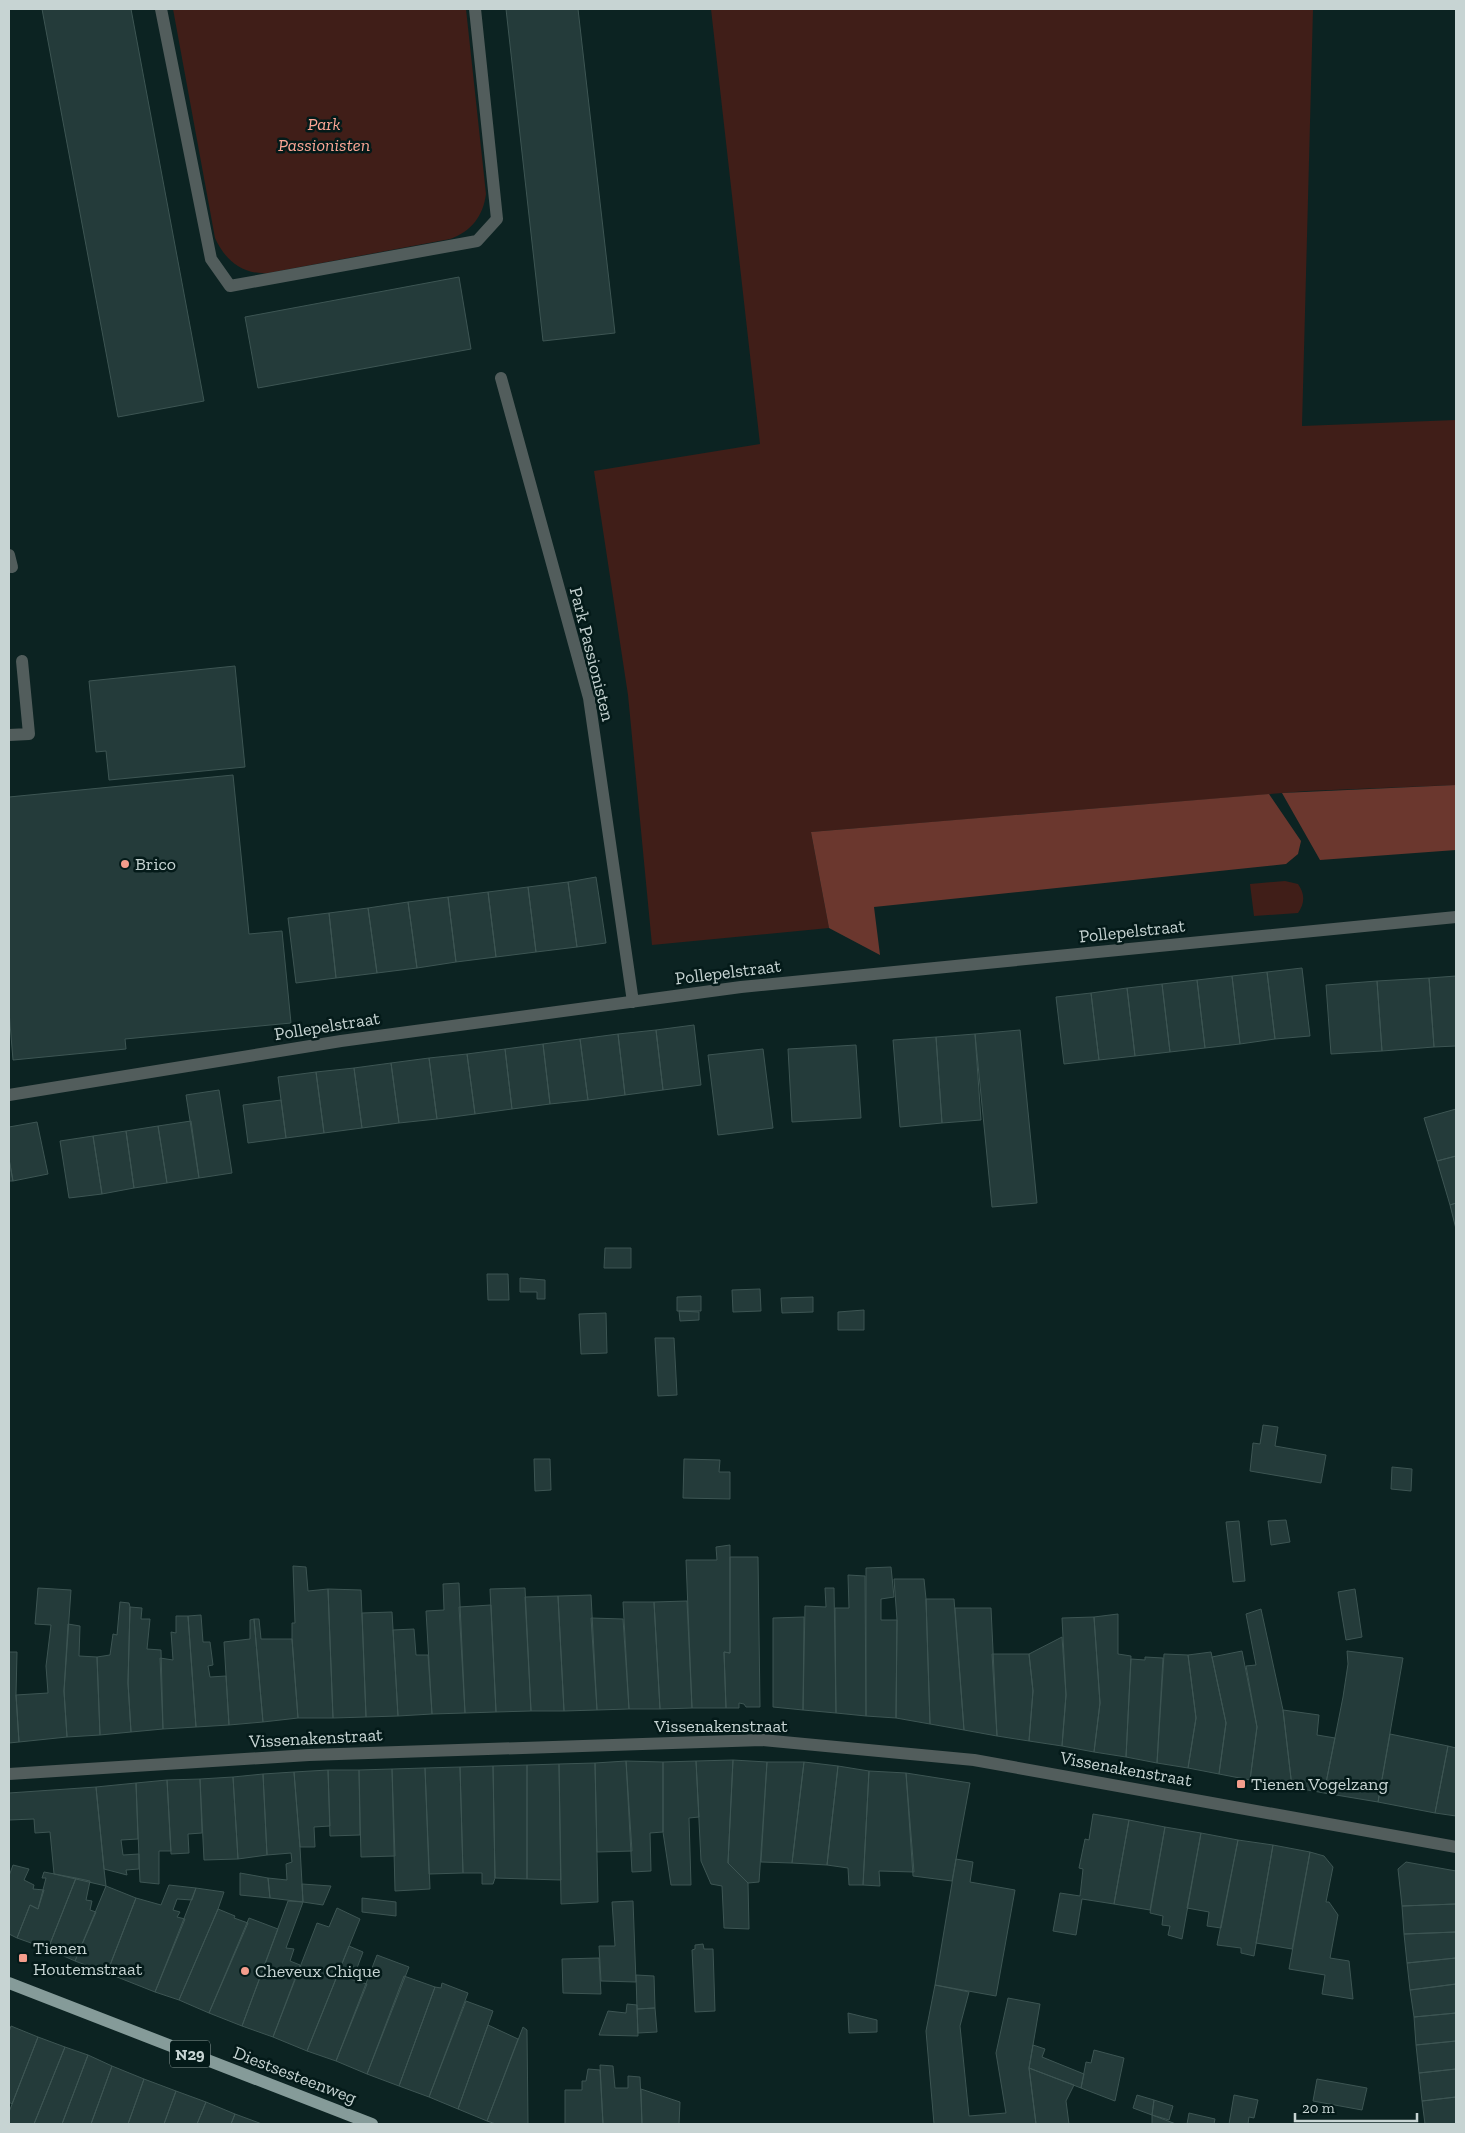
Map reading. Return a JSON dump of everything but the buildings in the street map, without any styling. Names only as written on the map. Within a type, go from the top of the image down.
[{"type":"main road","name":"Diestsesteenweg","points":[[9,1983],[372,2124]]},
{"type":"street","points":[[161,9],[211,259],[230,286],[477,241],[497,219],[475,9]]},
{"type":"street","name":"Park Passionisten","points":[[501,378],[589,698],[633,1002]]},
{"type":"street","points":[[9,735],[29,734],[22,661]]},
{"type":"street","name":"Pollepelstraat","points":[[9,1095],[341,1041],[741,987],[1456,916]]},
{"type":"street","name":"Vissenakenstraat","points":[[9,1774],[309,1755],[762,1740],[974,1760],[1456,1847]]},
{"type":"green space","name":"Park Passionisten","points":[[173,9],[466,9],[486,194],[482,209],[475,222],[464,232],[450,239],[268,273],[242,269],[229,259],[215,238]]},
{"type":"green space","points":[[711,9],[1313,9],[1302,426],[1456,420],[1456,785],[1307,791],[811,832],[829,928],[652,945],[628,695],[594,471],[760,444]]},
{"type":"green space","points":[[1285,881],[1298,884],[1302,891],[1303,902],[1298,913],[1254,916],[1250,884]]},
{"type":"shaded area","points":[[1456,785],[1456,850],[1320,860],[1282,793]]},
{"type":"shaded area","points":[[1269,794],[1301,841],[1298,854],[1286,864],[874,907],[880,955],[829,928],[811,832]]},
{"type":"place","name":"Brico","points":[[125,864]]},
{"type":"place","name":"Tienen Vogelzang","points":[[1241,1784]]},
{"type":"place","name":"Tienen Houtemstraat","points":[[23,1958]]},
{"type":"place","name":"Cheveux Chique","points":[[245,1971]]}]
